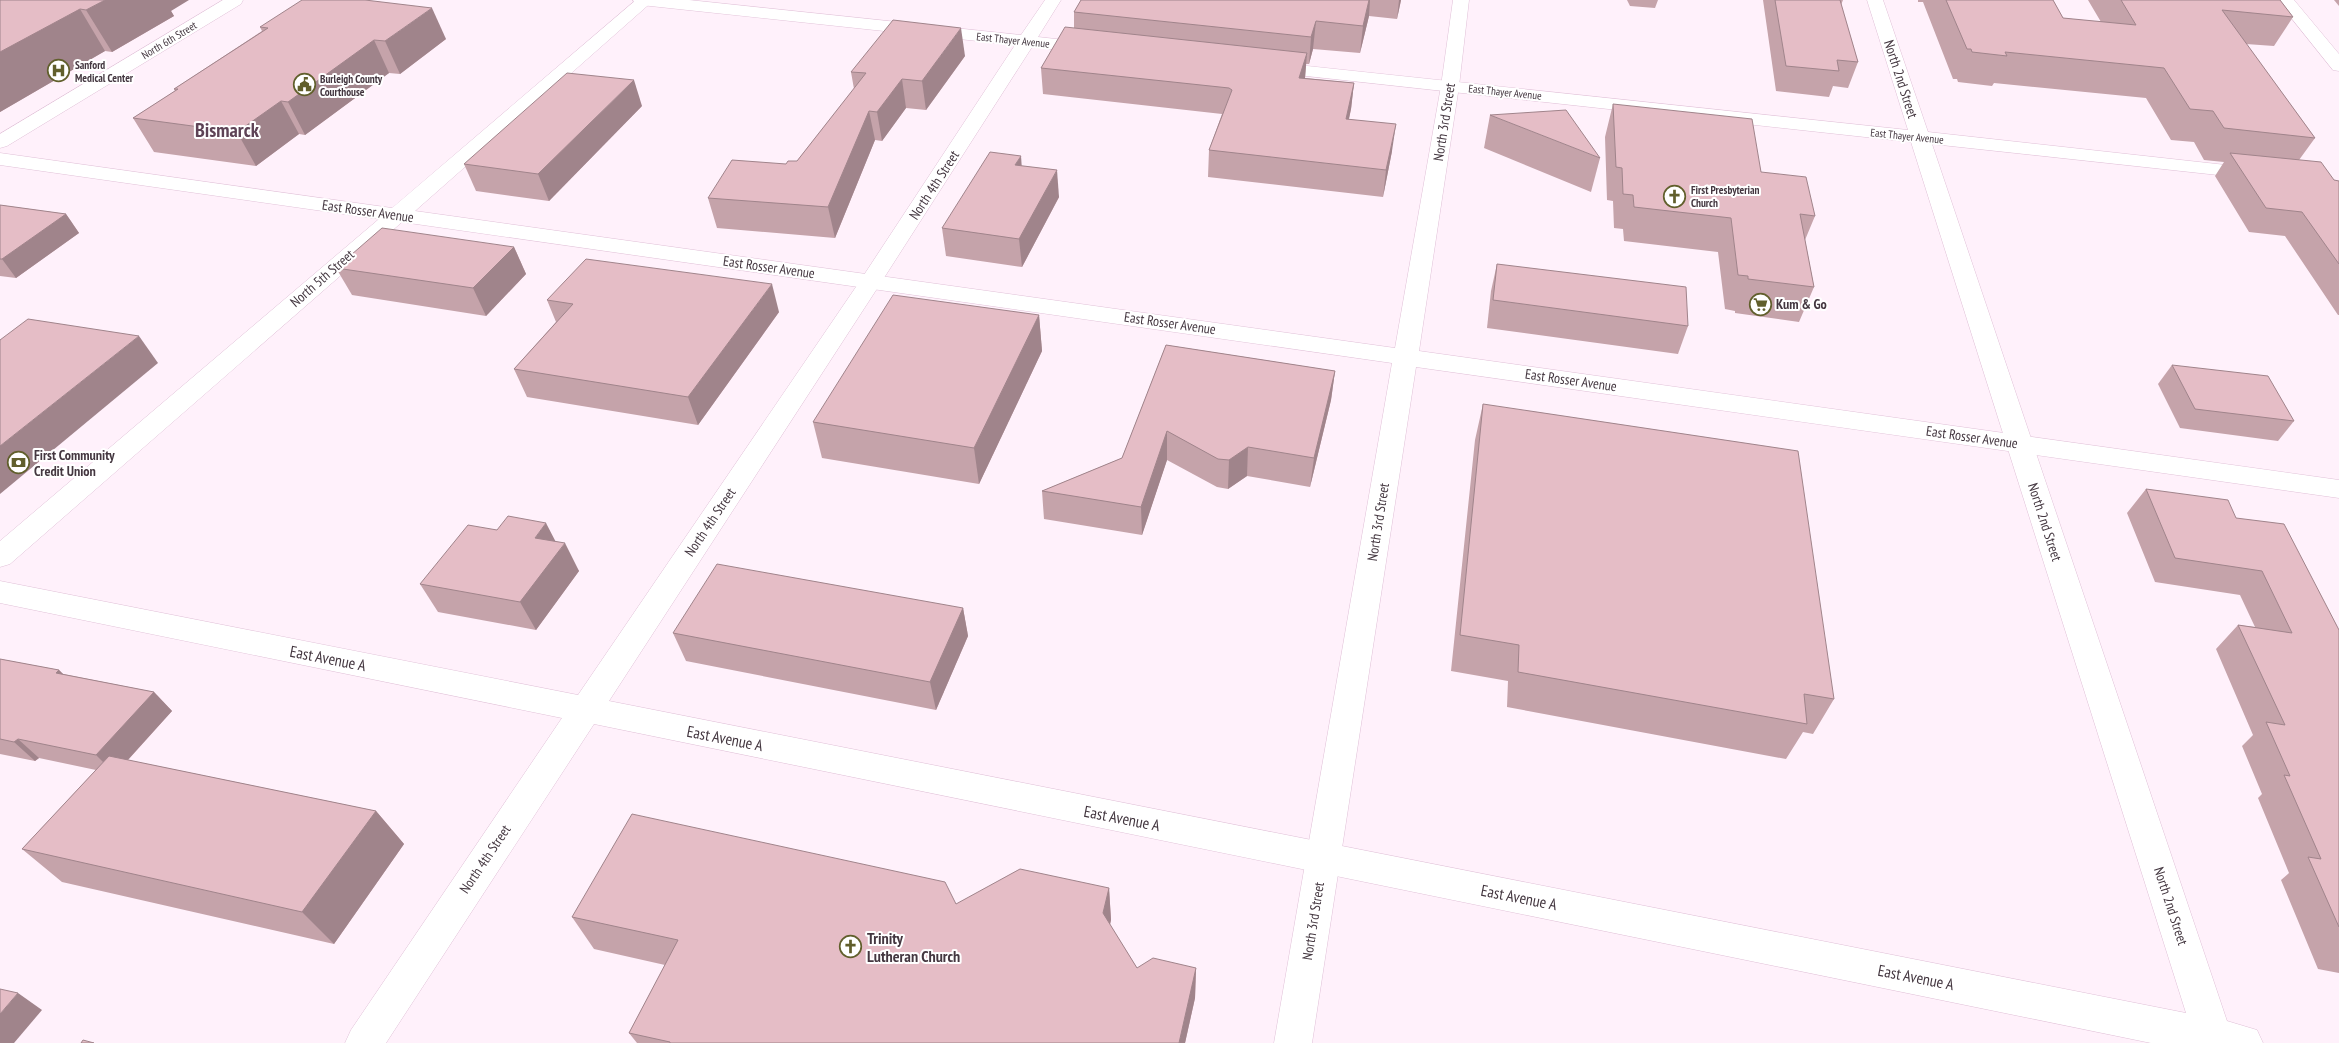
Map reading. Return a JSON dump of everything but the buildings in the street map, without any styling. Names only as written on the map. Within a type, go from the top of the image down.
[{"type":"street","name":"North 6th Street","points":[[0,142],[235,0]]},
{"type":"street","name":"East Thayer Avenue","points":[[641,0],[1106,50]]},
{"type":"street","name":"North 5th Street","points":[[0,558],[645,0]]},
{"type":"street","name":"North 4th Street","points":[[364,1043],[871,281],[1028,42],[1053,0]]},
{"type":"street","name":"North 3rd Street","points":[[1294,1043],[1404,356],[1450,86],[1461,0]]},
{"type":"street","name":"North 2nd Street","points":[[1875,0],[2020,444],[2224,1041]]},
{"type":"street","points":[[2285,0],[2339,66]]},
{"type":"street","name":"East Thayer Avenue","points":[[1253,65],[2271,175]]},
{"type":"street","name":"East Rosser Avenue","points":[[0,159],[2339,489]]},
{"type":"street","name":"East Avenue A","points":[[0,592],[2224,1041]]},
{"type":"place","name":"Sanford Medical Center","points":[[59,71]]},
{"type":"place","name":"Burleigh County Courthouse","points":[[304,85]]},
{"type":"place","name":"First Presbyterian Church","points":[[1675,196]]},
{"type":"place","name":"Kum & Go","points":[[1760,304]]},
{"type":"place","name":"First Community Credit Union","points":[[18,463]]},
{"type":"place","name":"Trinity Lutheran Church","points":[[851,947]]},
{"type":"district","name":"Bismarck","points":[[227,130]]}]
